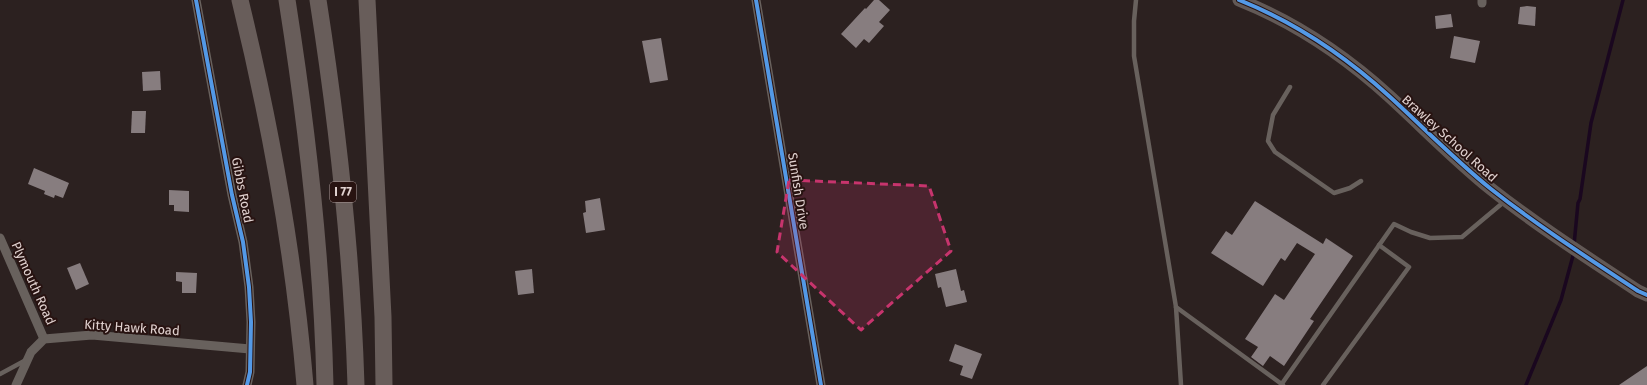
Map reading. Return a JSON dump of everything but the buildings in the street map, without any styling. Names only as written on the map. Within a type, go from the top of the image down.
[{"type":"highway","points":[[240,0],[264,103],[280,187],[300,321],[305,385]]},
{"type":"highway","name":"I 77","points":[[287,0],[304,111],[311,173],[321,297],[325,385]]},
{"type":"highway","name":"I 77","points":[[318,0],[334,107],[342,177],[352,295],[356,385]]},
{"type":"highway","points":[[367,0],[383,317],[384,385]]},
{"type":"main road","name":"Brawley School Road","points":[[1239,0],[1258,7],[1281,20],[1317,41],[1351,64],[1388,95],[1450,153],[1505,200],[1582,254],[1638,291],[1647,295]]},
{"type":"street","name":"Gibbs Road","points":[[196,0],[232,195],[243,242],[250,308],[250,372],[248,385]]},
{"type":"street","name":"Sunfish Drive","points":[[756,0],[821,385]]},
{"type":"street","name":"Plymouth Road","points":[[0,238],[44,339]]},
{"type":"street","name":"Kitty Hawk Road","points":[[44,339],[92,335],[250,349]]},
{"type":"street","points":[[16,385],[31,352],[44,339]]},
{"type":"lane","points":[[1136,0],[1134,21],[1134,56],[1176,307],[1182,385]]},
{"type":"lane","points":[[1290,87],[1273,115],[1268,141],[1275,152],[1334,193],[1350,188],[1361,181]]},
{"type":"lane","points":[[1176,307],[1282,385],[1394,224],[1411,232],[1430,238],[1462,237],[1505,200]]},
{"type":"lane","points":[[1323,385],[1409,267],[1378,245]]},
{"type":"lane","points":[[0,374],[27,359]]},
{"type":"highlighted area","points":[[789,180],[929,186],[951,251],[861,330],[777,252]]},
{"type":"waterway","points":[[1574,245],[1578,203],[1580,199],[1591,123],[1623,0]]},
{"type":"waterway","points":[[1526,385],[1561,300],[1574,252]]},
{"type":"cycle path","points":[[196,0],[232,195],[243,242],[249,287],[251,322],[250,372],[247,385]]},
{"type":"cycle path","points":[[756,0],[821,385]]},
{"type":"cycle path","points":[[1239,0],[1299,29],[1355,67],[1491,189],[1563,242],[1638,291],[1647,295]]}]
